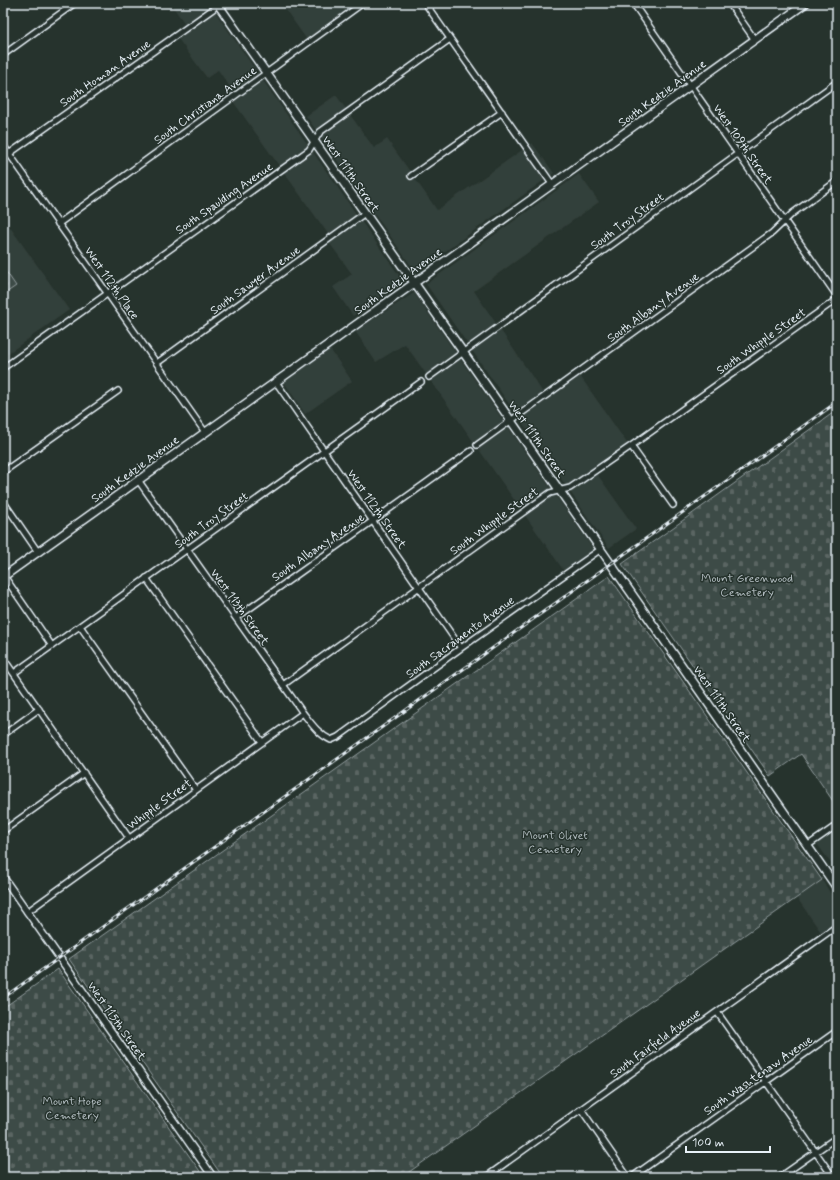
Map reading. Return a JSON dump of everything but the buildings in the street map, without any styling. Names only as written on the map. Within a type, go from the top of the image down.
[{"type":"main road","name":"West 111th Street","points":[[217,3],[415,283],[837,888]]},
{"type":"main road","name":"South Kedzie Avenue","points":[[3,576],[806,3]]},
{"type":"street","points":[[3,55],[75,3]]},
{"type":"street","name":"South Homan Avenue","points":[[3,158],[213,9],[217,3]]},
{"type":"street","name":"South Christiana Avenue","points":[[58,224],[363,3]]},
{"type":"street","points":[[425,3],[552,184]]},
{"type":"street","name":"West 109th Street","points":[[633,3],[837,298]]},
{"type":"street","points":[[729,3],[755,40]]},
{"type":"street","name":"South Spaulding Avenue","points":[[3,368],[309,150],[320,132],[450,39]]},
{"type":"street","name":"South Troy Street","points":[[429,377],[837,82]]},
{"type":"street","points":[[411,176],[502,112]]},
{"type":"street","name":"West 112th Place","points":[[3,145],[206,432]]},
{"type":"street","name":"South Albany Avenue","points":[[477,446],[772,233],[793,213],[837,181]]},
{"type":"street","name":"South Sawyer Avenue","points":[[157,363],[365,213]]},
{"type":"street","points":[[831,288],[837,284]]},
{"type":"street","name":"South Whipple Street","points":[[283,684],[550,493],[570,488],[837,298]]},
{"type":"street","name":"West 112th Street","points":[[276,382],[461,648]]},
{"type":"street","name":"South Troy Street","points":[[14,673],[421,382]]},
{"type":"street","points":[[3,472],[118,391]]},
{"type":"street","points":[[631,446],[673,505]]},
{"type":"street","name":"South Albany Avenue","points":[[236,618],[471,451]]},
{"type":"street","name":"West 113th Street","points":[[138,480],[303,712],[317,730],[323,736],[331,740]]},
{"type":"street","points":[[3,501],[38,552]]},
{"type":"street","name":"South Sacramento Avenue","points":[[331,740],[338,737],[601,549]]},
{"type":"street","points":[[3,576],[52,646]]},
{"type":"street","points":[[146,578],[262,742]]},
{"type":"street","points":[[80,626],[196,790]]},
{"type":"street","points":[[3,658],[129,838]]},
{"type":"street","points":[[3,735],[39,709]]},
{"type":"street","name":"Whipple Street","points":[[27,912],[303,712]]},
{"type":"street","points":[[3,831],[84,773]]},
{"type":"street","points":[[807,846],[837,825]]},
{"type":"street","name":"West 115th Street","points":[[3,877],[213,1177]]},
{"type":"street","name":"South Fairfield Avenue","points":[[486,1177],[837,926]]},
{"type":"street","points":[[717,1012],[833,1177]]},
{"type":"street","name":"South Washtenaw Avenue","points":[[632,1177],[837,1031]]},
{"type":"street","points":[[581,1109],[628,1177]]},
{"type":"street","points":[[780,1177],[837,1136]]},
{"type":"shaded area","points":[[170,3],[209,3],[403,281],[353,316],[333,287],[352,274],[328,241],[331,238],[232,100],[237,97],[218,70],[207,78],[176,36],[188,28]]},
{"type":"shaded area","points":[[295,3],[359,3],[307,40],[285,9]]},
{"type":"shaded area","points":[[336,95],[374,148],[387,139],[437,210],[532,143],[554,173],[416,271],[306,116]]},
{"type":"shaded area","points":[[579,174],[599,202],[474,291],[546,397],[578,373],[629,446],[595,471],[636,529],[609,548],[426,284]]},
{"type":"shaded area","points":[[7,223],[69,310],[3,357],[3,226]]},
{"type":"shaded area","points":[[414,293],[594,550],[564,571],[405,344],[376,362],[355,331]]},
{"type":"shaded area","points":[[330,349],[352,381],[305,414],[284,382]]},
{"type":"shaded area","points":[[837,822],[837,872],[813,838]]},
{"type":"shaded area","points":[[822,880],[837,903],[837,929],[825,938],[797,898]]},
{"type":"green space","points":[[3,267],[16,286],[3,295]]},
{"type":"green space","name":"Mount Greenwood Cemetery","points":[[837,410],[837,807],[801,754],[770,776],[622,564]]},
{"type":"green space","name":"Mount Olivet Cemetery","points":[[609,576],[822,880],[402,1177],[223,1177],[69,959]]},
{"type":"green space","name":"Mount Hope Cemetery","points":[[58,969],[204,1177],[3,1177],[3,1008]]},
{"type":"railway","points":[[3,998],[837,402]]}]
